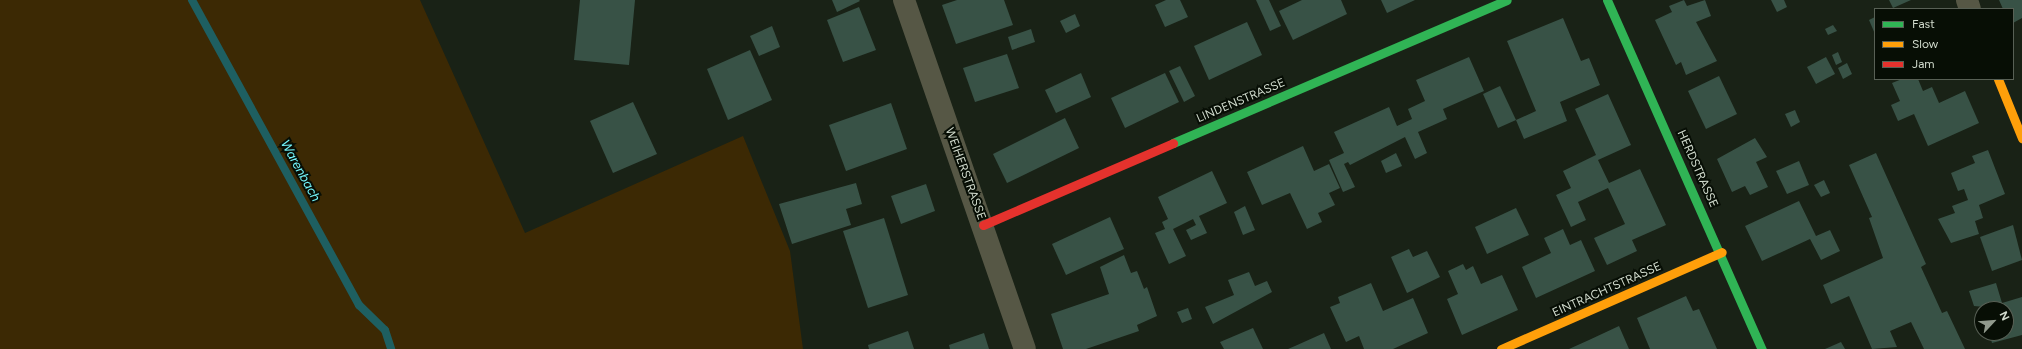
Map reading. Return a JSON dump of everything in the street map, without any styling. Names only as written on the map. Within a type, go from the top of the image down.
[{"type":"street","name":"WEIHERSTRASSE","points":[[904,0],[984,225],[1025,349]]},
{"type":"street","name":"LINDENSTRASSE","points":[[984,225],[1507,0]]},
{"type":"street","name":"HERDSTRASSE","points":[[1607,0],[1722,252],[1762,349]]},
{"type":"street","points":[[1998,80],[2022,138]]},
{"type":"street","name":"EINTRACHTSTRASSE","points":[[1501,349],[1722,252]]},
{"type":"shaded area","points":[[0,0],[420,0],[525,233],[743,136],[790,251],[803,349],[0,349]]},
{"type":"building","points":[[580,0],[635,0],[629,65],[574,60]]},
{"type":"building","points":[[832,0],[859,0],[860,1],[837,12]]},
{"type":"building","points":[[957,0],[1004,0],[1013,25],[956,44],[942,5]]},
{"type":"building","points":[[1166,0],[1180,0],[1188,17],[1165,27],[1155,5]]},
{"type":"building","points":[[1256,0],[1269,0],[1281,26],[1270,31]]},
{"type":"building","points":[[1302,0],[1341,0],[1347,14],[1293,40],[1279,11]]},
{"type":"building","points":[[1381,0],[1415,0],[1387,13]]},
{"type":"building","points":[[1684,0],[1687,6],[1705,0],[1711,16],[1696,22],[1717,61],[1686,75],[1681,62],[1676,65],[1655,20],[1672,12],[1669,6]]},
{"type":"building","points":[[1771,0],[1784,0],[1787,7],[1777,12]]},
{"type":"building","points":[[1889,0],[1911,0],[1893,8]]},
{"type":"building","points":[[1999,0],[2022,0],[2022,18],[2014,22],[2014,8],[2003,8]]},
{"type":"building","points":[[859,7],[876,50],[843,62],[827,20]]},
{"type":"building","points":[[1075,14],[1080,26],[1066,33],[1060,21]]},
{"type":"building","points":[[1563,18],[1581,61],[1589,58],[1600,85],[1560,102],[1567,121],[1524,139],[1516,120],[1536,111],[1507,41]]},
{"type":"building","points":[[1874,18],[1874,32],[1869,20]]},
{"type":"building","points":[[1247,22],[1262,55],[1209,80],[1194,46]]},
{"type":"building","points":[[1833,25],[1837,31],[1828,35],[1825,29]]},
{"type":"building","points":[[772,26],[780,47],[759,56],[750,36]]},
{"type":"building","points":[[1031,29],[1035,42],[1012,50],[1008,37]]},
{"type":"building","points":[[750,50],[772,100],[728,120],[707,69]]},
{"type":"building","points":[[1838,52],[1842,62],[1836,65],[1832,55]]},
{"type":"building","points":[[1007,54],[1019,88],[975,102],[963,68]]},
{"type":"building","points":[[1469,57],[1484,91],[1443,109],[1447,119],[1418,132],[1427,153],[1415,159],[1405,137],[1350,165],[1348,162],[1344,164],[1355,187],[1343,192],[1329,160],[1344,153],[1334,132],[1389,107],[1397,126],[1412,119],[1408,109],[1425,101],[1416,80]]},
{"type":"building","points":[[1826,57],[1835,74],[1816,84],[1807,67]]},
{"type":"building","points":[[1847,63],[1852,74],[1843,79],[1838,68]]},
{"type":"building","points":[[1180,66],[1195,96],[1184,102],[1169,71]]},
{"type":"building","points":[[1081,73],[1091,97],[1056,113],[1045,90]]},
{"type":"building","points":[[1165,73],[1179,102],[1125,128],[1111,98]]},
{"type":"building","points":[[1719,76],[1737,114],[1706,129],[1688,91]]},
{"type":"building","points":[[1900,80],[1918,80],[1923,91],[1932,87],[1939,103],[1965,91],[1979,123],[1928,146],[1914,114],[1898,121],[1891,105],[1900,101],[1892,83]]},
{"type":"building","points":[[1500,86],[1516,120],[1498,128],[1483,94]]},
{"type":"building","points":[[1608,94],[1631,145],[1598,160],[1609,183],[1640,169],[1666,225],[1632,240],[1637,251],[1607,265],[1594,238],[1625,224],[1608,188],[1578,202],[1586,220],[1571,227],[1556,195],[1571,188],[1563,171],[1596,155],[1575,109]]},
{"type":"building","points":[[633,102],[657,154],[613,173],[590,121]]},
{"type":"building","points":[[891,103],[907,149],[846,171],[829,125]]},
{"type":"building","points":[[1795,110],[1800,122],[1791,127],[1785,114]]},
{"type":"building","points":[[1065,118],[1079,148],[1007,183],[993,154]]},
{"type":"building","points":[[1755,138],[1767,157],[1756,162],[1768,187],[1750,195],[1745,186],[1732,192],[1717,159]]},
{"type":"building","points":[[1303,146],[1314,171],[1329,164],[1340,188],[1329,193],[1335,205],[1318,213],[1322,222],[1307,229],[1290,193],[1262,205],[1247,172]]},
{"type":"building","points":[[1988,150],[2005,194],[1979,205],[1983,218],[1975,221],[1979,234],[1951,243],[1938,219],[1955,213],[1952,206],[1968,200],[1964,189],[1958,191],[1951,173],[1975,163],[1972,156]]},
{"type":"building","points":[[1396,153],[1402,166],[1386,173],[1381,161]]},
{"type":"building","points":[[1876,153],[1926,264],[1921,267],[1942,313],[1947,311],[1965,349],[1924,349],[1911,322],[1890,331],[1897,347],[1872,349],[1849,296],[1831,304],[1823,285],[1883,258],[1869,218],[1872,217],[1849,165]]},
{"type":"building","points":[[1799,161],[1809,185],[1787,194],[1776,171]]},
{"type":"building","points":[[1212,171],[1227,203],[1199,216],[1207,233],[1191,240],[1186,230],[1196,225],[1193,219],[1173,229],[1186,256],[1169,264],[1155,233],[1165,229],[1162,222],[1168,219],[1158,197]]},
{"type":"building","points":[[1824,180],[1830,193],[1821,197],[1814,185]]},
{"type":"building","points":[[856,183],[862,204],[846,209],[851,225],[792,244],[779,204]]},
{"type":"building","points":[[926,184],[935,211],[901,224],[891,196]]},
{"type":"building","points":[[1799,201],[1816,236],[1830,230],[1840,251],[1821,260],[1810,239],[1762,261],[1745,226]]},
{"type":"building","points":[[1245,206],[1255,230],[1243,235],[1234,212]]},
{"type":"building","points":[[1516,208],[1529,235],[1487,254],[1475,227]]},
{"type":"building","points":[[1110,217],[1124,249],[1066,275],[1052,244]]},
{"type":"building","points":[[884,218],[908,295],[868,308],[843,231]]},
{"type":"building","points":[[2013,225],[2022,260],[1992,271],[1980,237]]},
{"type":"building","points":[[1563,229],[1570,245],[1581,240],[1595,271],[1536,298],[1522,267],[1551,253],[1544,238]]},
{"type":"building","points":[[1409,249],[1413,257],[1427,251],[1440,277],[1407,293],[1391,257]]},
{"type":"building","points":[[1124,255],[1131,273],[1137,271],[1144,289],[1147,287],[1157,316],[1137,325],[1139,331],[1086,349],[1063,349],[1051,314],[1109,294],[1100,267]]},
{"type":"building","points":[[1463,264],[1466,270],[1473,266],[1481,284],[1502,275],[1518,310],[1462,335],[1447,299],[1458,294],[1448,271]]},
{"type":"building","points":[[1249,272],[1255,286],[1267,281],[1272,292],[1213,324],[1205,307],[1234,295],[1228,280]]},
{"type":"building","points":[[1371,283],[1383,311],[1413,298],[1428,333],[1393,349],[1364,349],[1359,336],[1346,342],[1330,307],[1340,303],[1338,297]]},
{"type":"building","points":[[1996,283],[2001,301],[1974,301],[1974,306],[1969,291]]},
{"type":"building","points":[[1686,296],[1693,311],[1699,309],[1717,349],[1650,349],[1637,318]]},
{"type":"building","points":[[2022,297],[2022,335],[2014,337],[2014,301],[2009,301]]},
{"type":"building","points":[[1188,308],[1192,319],[1182,323],[1177,312]]},
{"type":"building","points":[[1619,326],[1629,349],[1569,349],[1589,340]]},
{"type":"building","points":[[1253,328],[1263,349],[1224,349],[1220,342]]},
{"type":"building","points":[[908,331],[914,349],[869,349],[868,345]]},
{"type":"building","points":[[984,333],[989,349],[950,349],[949,345]]},
{"type":"building","points":[[1324,333],[1331,349],[1288,349],[1295,346]]},
{"type":"building","points":[[1841,342],[1845,349],[1825,349]]},
{"type":"waterway","name":"Warenbach","points":[[192,0],[359,305],[385,330],[391,349]]},
{"type":"traffic: fast","points":[[1173,143],[1507,0]]},
{"type":"traffic: fast","points":[[1607,0],[1762,349]]},
{"type":"traffic: slow","points":[[1998,80],[2022,138]]},
{"type":"traffic: slow","points":[[1501,349],[1722,252]]},
{"type":"traffic: jam","points":[[983,225],[1173,143]]}]
